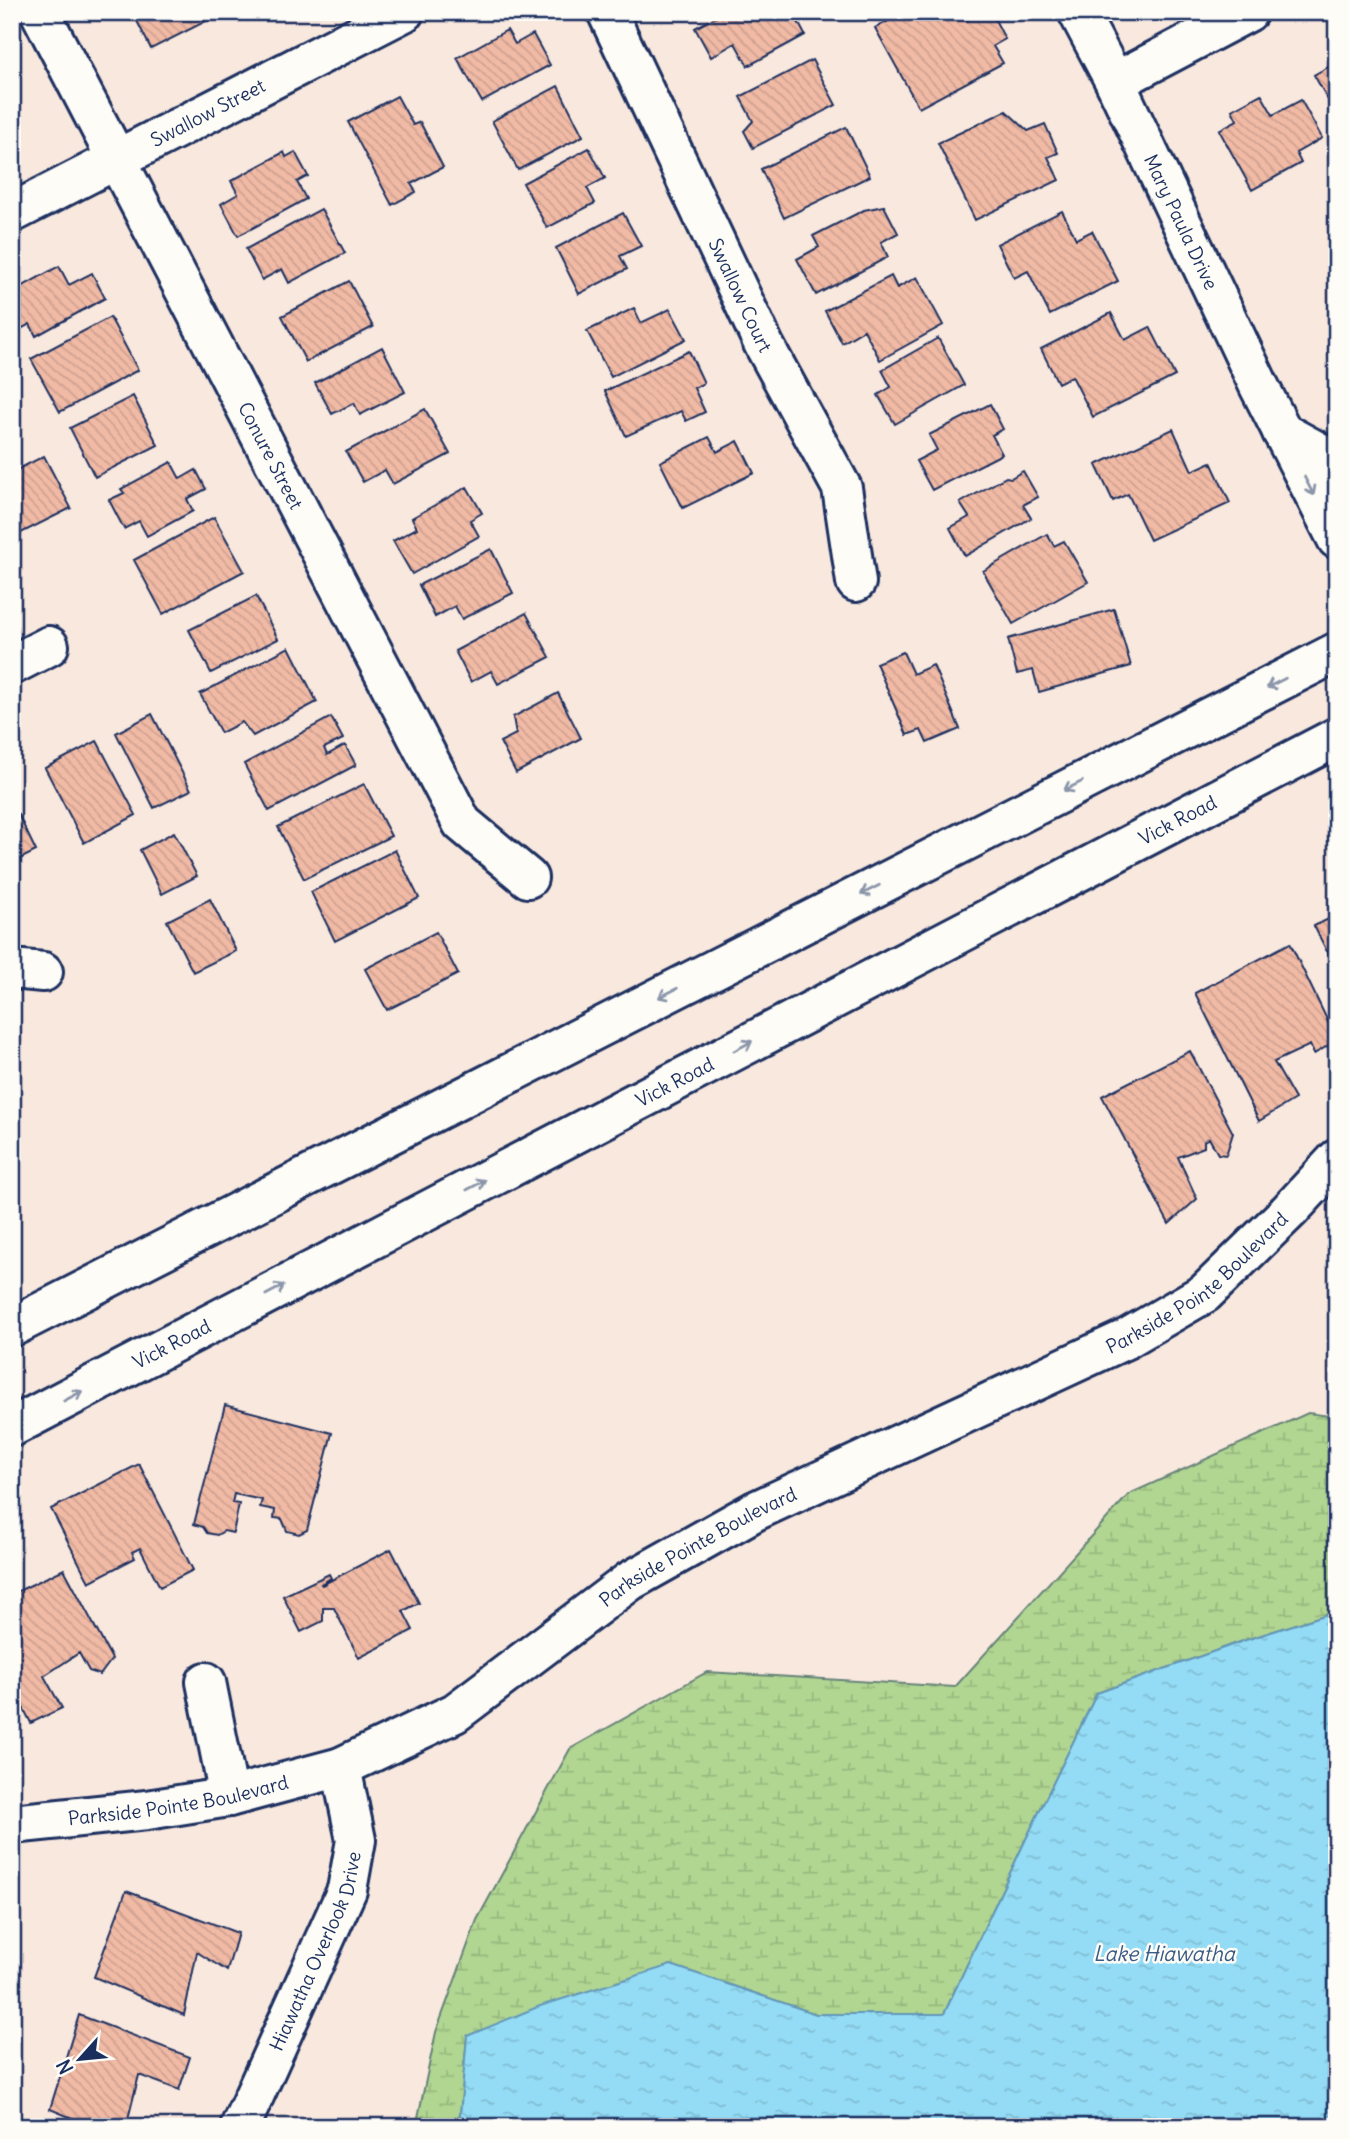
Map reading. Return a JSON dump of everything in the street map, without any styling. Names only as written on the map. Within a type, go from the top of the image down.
[{"type":"street","name":"Conure Street","points":[[40,12],[462,824],[528,878]]},
{"type":"street","name":"Swallow Street","points":[[12,213],[404,12]]},
{"type":"street","name":"Swallow Court","points":[[607,12],[764,345],[842,488],[856,582]]},
{"type":"street","name":"Mary Paula Drive","points":[[1078,12],[1115,82],[1282,432],[1337,539]]},
{"type":"street","points":[[1115,82],[1248,12]]},
{"type":"street","points":[[1282,432],[1337,462]]},
{"type":"street","points":[[12,665],[50,646]]},
{"type":"street","points":[[12,1327],[1337,652]]},
{"type":"street","name":"Vick Road","points":[[12,1427],[1337,737]]},
{"type":"street","name":"Parkside Pointe Boulevard","points":[[12,1824],[147,1810],[229,1797],[341,1766],[455,1713],[630,1581],[755,1511],[1126,1339],[1205,1293],[1290,1210],[1337,1159]]},
{"type":"street","points":[[206,1682],[229,1797]]},
{"type":"street","name":"Hiawatha Overlook Drive","points":[[240,2127],[347,1890],[356,1840],[341,1766]]},
{"type":"green space","points":[[1308,1413],[1337,1417],[1337,1611],[1097,1693],[944,2014],[816,2014],[671,1965],[467,2036],[459,2127],[416,2127],[436,2032],[477,1920],[570,1749],[707,1672],[955,1687],[1129,1494]]},
{"type":"water","name":"Lake Hiawatha","points":[[1337,1611],[1337,2127],[459,2127],[467,2036],[540,2006],[671,1965],[816,2014],[944,2014],[1097,1693]]},
{"type":"building","points":[[217,12],[218,15],[151,49],[133,13]]},
{"type":"building","points":[[725,12],[793,12],[805,35],[748,66],[735,43],[711,57],[695,28]]},
{"type":"building","points":[[905,12],[964,12],[968,20],[981,12],[991,12],[1005,39],[993,46],[1003,63],[919,108],[875,28]]},
{"type":"building","points":[[507,30],[515,44],[533,34],[550,65],[482,102],[457,58]]},
{"type":"building","points":[[812,60],[836,105],[753,148],[744,131],[753,121],[740,97]]},
{"type":"building","points":[[1337,62],[1337,116],[1314,75]]},
{"type":"building","points":[[558,86],[583,136],[518,170],[492,121]]},
{"type":"building","points":[[1261,94],[1273,115],[1301,100],[1322,138],[1296,153],[1301,163],[1252,190],[1219,130],[1237,120],[1232,110]]},
{"type":"building","points":[[397,96],[413,125],[420,122],[443,167],[411,184],[416,192],[392,205],[348,122]]},
{"type":"building","points":[[1006,111],[1028,131],[1045,124],[1058,153],[1048,157],[1059,180],[975,220],[938,143]]},
{"type":"building","points":[[12,116],[19,130],[12,134]]},
{"type":"building","points":[[846,127],[870,176],[784,218],[761,169]]},
{"type":"building","points":[[589,148],[605,178],[587,188],[595,203],[547,228],[523,183]]},
{"type":"building","points":[[284,152],[286,157],[295,152],[308,176],[297,182],[306,199],[238,236],[221,204],[238,194],[231,181]]},
{"type":"building","points":[[884,206],[898,233],[881,242],[888,257],[816,295],[797,259],[819,247],[813,236],[864,210]]},
{"type":"building","points":[[321,209],[345,253],[289,283],[282,269],[262,280],[246,249]]},
{"type":"building","points":[[1062,211],[1076,239],[1092,231],[1118,281],[1050,315],[1028,271],[1014,278],[997,244]]},
{"type":"building","points":[[623,213],[641,246],[620,256],[627,269],[579,294],[556,248]]},
{"type":"building","points":[[59,266],[69,285],[92,273],[105,298],[36,336],[30,324],[15,332],[12,327],[12,292]]},
{"type":"building","points":[[891,276],[897,288],[917,277],[943,325],[880,360],[864,330],[842,343],[825,311]]},
{"type":"building","points":[[349,281],[373,327],[306,362],[282,316]]},
{"type":"building","points":[[634,308],[641,323],[670,309],[686,339],[611,377],[587,331]]},
{"type":"building","points":[[1111,313],[1125,340],[1150,327],[1175,376],[1093,417],[1072,376],[1058,383],[1041,349]]},
{"type":"building","points":[[110,317],[138,370],[60,412],[31,359]]},
{"type":"building","points":[[938,338],[964,385],[895,424],[878,395],[891,387],[882,370]]},
{"type":"building","points":[[382,347],[405,392],[360,415],[354,403],[332,414],[315,383]]},
{"type":"building","points":[[689,351],[704,383],[694,388],[705,412],[686,421],[681,411],[626,436],[605,391]]},
{"type":"building","points":[[133,396],[158,445],[95,477],[70,428]]},
{"type":"building","points":[[990,404],[1003,429],[992,435],[1002,454],[932,490],[916,461],[937,450],[929,435]]},
{"type":"building","points":[[425,409],[450,454],[393,484],[385,470],[363,482],[346,452]]},
{"type":"building","points":[[1173,429],[1192,471],[1211,462],[1230,503],[1150,540],[1128,494],[1113,501],[1096,465]]},
{"type":"building","points":[[709,437],[717,452],[738,441],[754,473],[683,508],[660,462]]},
{"type":"building","points":[[44,456],[71,508],[17,535],[12,527],[12,472]]},
{"type":"building","points":[[171,462],[180,479],[196,470],[206,489],[187,499],[193,511],[147,536],[139,521],[124,529],[109,500],[124,493],[121,489]]},
{"type":"building","points":[[1023,471],[1038,497],[1023,505],[1031,518],[965,556],[950,528],[969,517],[960,503],[1006,477],[1011,478]]},
{"type":"building","points":[[467,487],[482,513],[470,520],[479,536],[412,574],[393,541],[417,528],[412,518]]},
{"type":"building","points":[[214,517],[244,571],[163,614],[134,560]]},
{"type":"building","points":[[1047,534],[1054,546],[1064,541],[1088,582],[1013,624],[983,571]]},
{"type":"building","points":[[491,549],[513,593],[462,619],[455,606],[435,617],[419,585]]},
{"type":"building","points":[[256,596],[278,639],[211,673],[189,630]]},
{"type":"building","points":[[1114,609],[1131,666],[1039,692],[1033,670],[1017,674],[1008,639]]},
{"type":"building","points":[[526,613],[550,657],[498,684],[491,671],[471,682],[455,651]]},
{"type":"building","points":[[289,647],[317,702],[253,736],[242,722],[221,733],[200,694]]},
{"type":"building","points":[[903,652],[913,674],[933,665],[960,729],[927,743],[921,730],[907,735],[876,663]]},
{"type":"building","points":[[558,693],[581,738],[516,773],[500,742],[516,734],[513,717]]},
{"type":"building","points":[[152,714],[191,790],[154,808],[116,733]]},
{"type":"building","points":[[331,717],[343,739],[324,748],[327,755],[345,745],[356,765],[269,811],[244,764]]},
{"type":"building","points":[[97,741],[136,815],[84,843],[45,768]]},
{"type":"building","points":[[364,784],[391,836],[304,879],[278,827]]},
{"type":"building","points":[[18,814],[36,851],[12,863],[12,817]]},
{"type":"building","points":[[174,832],[197,876],[162,894],[140,850]]},
{"type":"building","points":[[395,850],[419,898],[335,941],[311,892]]},
{"type":"building","points":[[210,899],[236,951],[193,972],[167,921]]},
{"type":"building","points":[[1337,915],[1337,971],[1314,926]]},
{"type":"building","points":[[436,932],[458,974],[387,1010],[365,969]]},
{"type":"building","points":[[1290,943],[1332,1030],[1334,1042],[1314,1054],[1310,1045],[1274,1062],[1295,1099],[1259,1121],[1195,993]]},
{"type":"building","points":[[1190,1051],[1233,1133],[1226,1155],[1218,1154],[1209,1138],[1204,1141],[1204,1147],[1178,1157],[1197,1199],[1169,1224],[1102,1096]]},
{"type":"building","points":[[225,1405],[332,1433],[307,1530],[299,1534],[287,1531],[282,1519],[274,1518],[275,1510],[260,1507],[262,1500],[234,1494],[232,1503],[239,1504],[233,1533],[207,1533],[203,1527],[194,1524]]},
{"type":"building","points":[[139,1464],[193,1570],[160,1587],[140,1548],[132,1552],[135,1558],[89,1582],[51,1509]]},
{"type":"building","points":[[391,1549],[419,1603],[403,1611],[413,1630],[359,1658],[334,1608],[323,1608],[323,1621],[301,1632],[283,1596],[329,1574],[331,1578],[322,1585]]},
{"type":"building","points":[[64,1569],[112,1659],[100,1675],[89,1671],[79,1653],[44,1676],[62,1708],[31,1723],[12,1686],[12,1594]]},
{"type":"building","points":[[126,1891],[238,1933],[227,1971],[197,1952],[184,2015],[94,1977]]},
{"type":"building","points":[[79,2015],[190,2057],[179,2090],[139,2075],[126,2127],[94,2127],[50,2109]]}]
